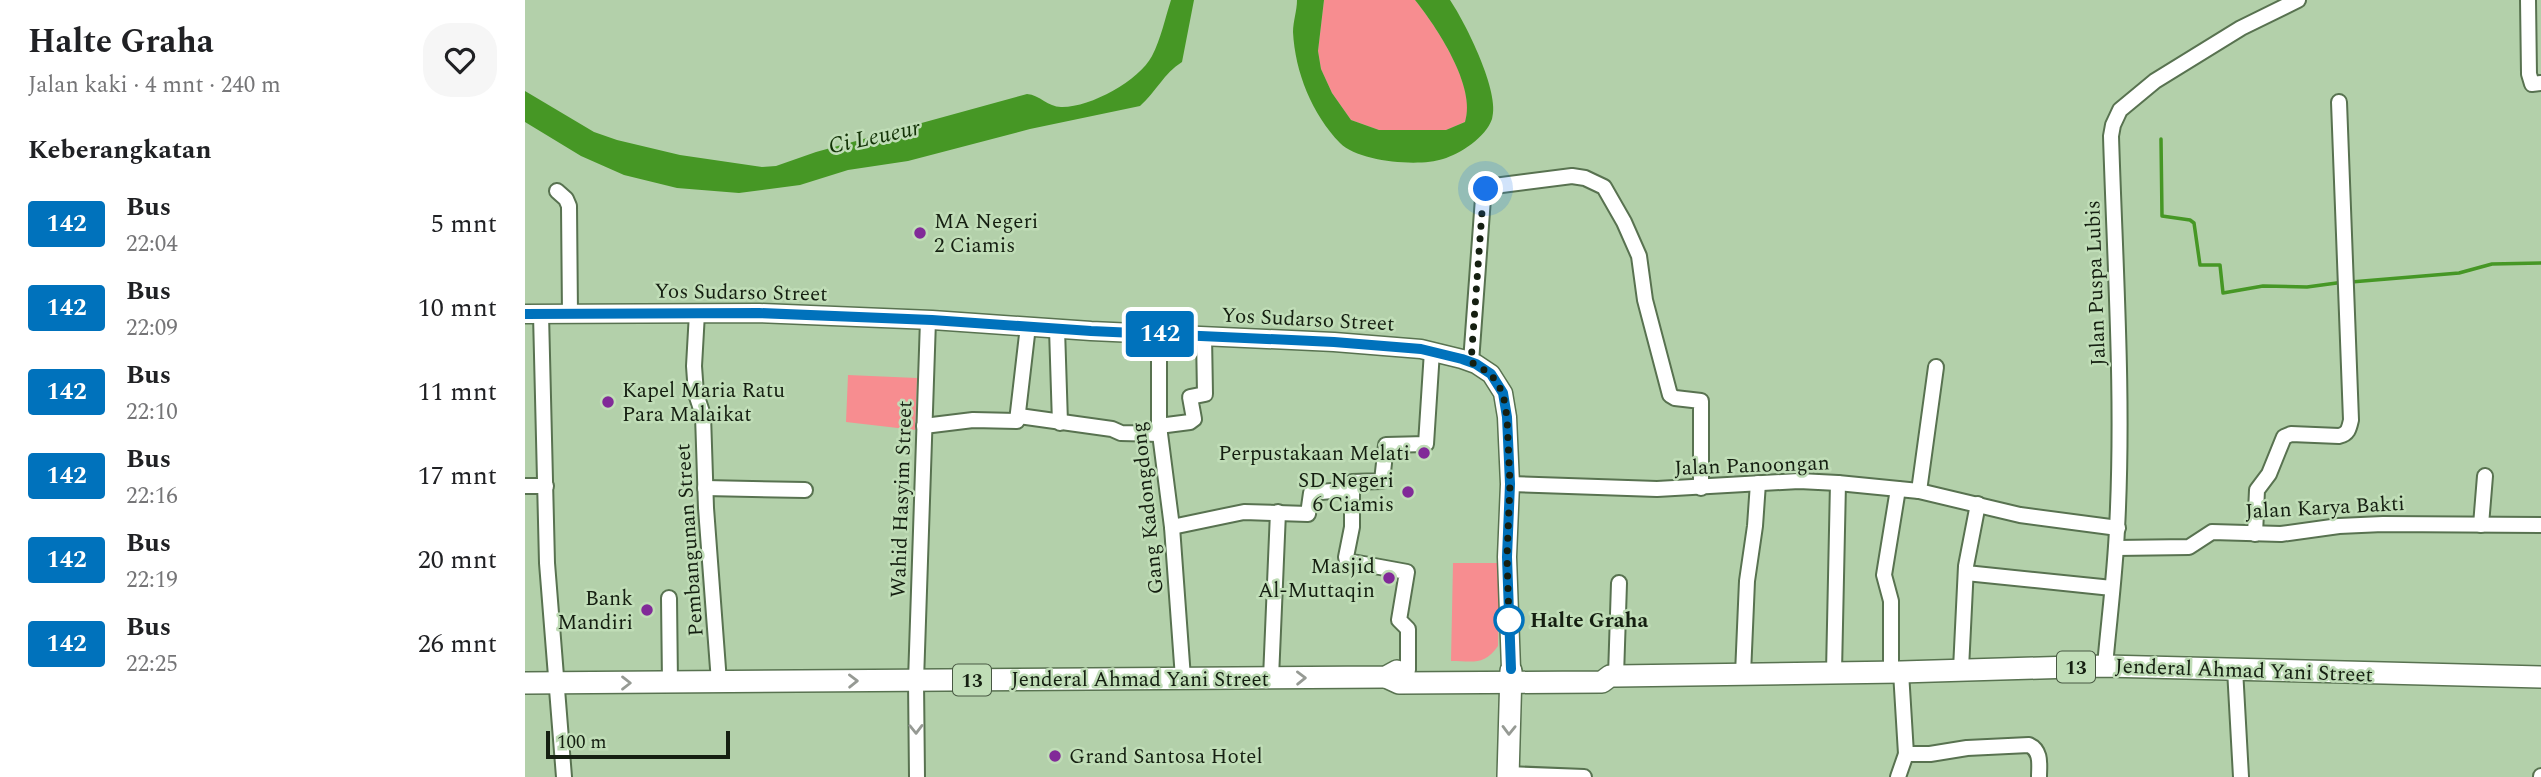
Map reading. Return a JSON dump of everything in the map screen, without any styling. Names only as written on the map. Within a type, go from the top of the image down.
[{"type":"highway","name":"Jenderal Ahmad Yani Street","points":[[1386,677],[1399,684],[1602,670],[1613,676],[2105,666],[2541,677]]},
{"type":"highway","name":"Jenderal Ahmad Yani Street","points":[[525,683],[1386,677],[1399,670],[1511,676]]},
{"type":"highway","points":[[1508,775],[1511,676]]},
{"type":"main road","name":"Yos Sudarso Street","points":[[533,314],[697,313],[928,320],[1334,342],[1432,351],[1471,362],[1491,374],[1503,393],[1507,417],[1510,484],[1507,557],[1511,676]]},
{"type":"street","name":"Jalan Puspa Lubis","points":[[2105,666],[2116,548],[2119,408],[2111,136],[2113,125],[2120,110],[2155,81],[2241,28],[2298,0]]},
{"type":"street","points":[[2528,0],[2528,69],[2532,84],[2541,83]]},
{"type":"street","points":[[2255,534],[2257,490],[2269,476],[2284,437],[2291,434],[2346,435],[2351,420],[2339,102]]},
{"type":"street","points":[[1471,362],[1483,198],[1486,189],[1572,176],[1597,182],[1604,187],[1618,210],[1639,256],[1645,300],[1670,395],[1678,399],[1702,401],[1701,488]]},
{"type":"street","points":[[557,191],[565,197],[569,206],[570,314]]},
{"type":"street","name":"Pembangunan Street","points":[[697,313],[694,366],[696,394],[703,415],[705,488],[719,682]]},
{"type":"street","points":[[533,314],[546,486],[547,563],[564,777]]},
{"type":"street","name":"Wahid Hasyim Street","points":[[916,777],[916,681],[928,320]]},
{"type":"street","points":[[924,426],[973,420],[1016,421],[1019,416],[1028,327]]},
{"type":"street","points":[[1057,328],[1060,423]]},
{"type":"street","name":"Gang Kadongdong","points":[[1159,334],[1160,430],[1173,527],[1183,678]]},
{"type":"street","points":[[1019,416],[1112,429],[1121,433],[1160,430],[1190,422],[1194,419],[1191,397],[1205,394],[1204,336]]},
{"type":"street","points":[[1408,670],[1408,629],[1399,620],[1407,572],[1346,560],[1352,527],[1354,481],[1383,479],[1384,446],[1426,444],[1432,351]]},
{"type":"street","points":[[1919,491],[1936,367]]},
{"type":"street","points":[[2481,525],[2485,476]]},
{"type":"street","name":"Jalan Panoongan","points":[[1510,484],[1657,489],[1799,481],[1838,482],[1919,491],[2039,519],[2117,528]]},
{"type":"street","points":[[1834,673],[1838,482]]},
{"type":"street","points":[[1744,674],[1747,581],[1758,483]]},
{"type":"street","points":[[525,486],[546,486]]},
{"type":"street","points":[[705,488],[806,490]]},
{"type":"street","points":[[1173,527],[1226,514],[1308,514],[1311,494],[1352,489]]},
{"type":"street","points":[[1898,489],[1884,575],[1891,601],[1906,754],[1898,777]]},
{"type":"street","points":[[1961,669],[1966,573],[1978,504]]},
{"type":"street","points":[[1271,678],[1278,512]]},
{"type":"street","name":"Jalan Karya Bakti","points":[[2116,548],[2186,547],[2194,545],[2212,532],[2304,533],[2350,525],[2541,525]]},
{"type":"street","points":[[1966,573],[2112,588]]},
{"type":"street","points":[[1613,676],[1619,583]]},
{"type":"street","points":[[669,598],[670,683]]},
{"type":"street","points":[[2235,669],[2241,777]]},
{"type":"street","points":[[1906,754],[2028,745],[2035,748],[2038,754],[2039,777]]},
{"type":"street","points":[[1508,775],[1584,777]]},
{"type":"shaded area","points":[[1171,0],[1194,0],[1182,62],[1140,106],[1030,129],[908,161],[848,170],[800,185],[739,193],[677,188],[624,175],[581,156],[525,122],[525,91],[594,132],[617,140],[680,155],[762,167],[776,166],[816,152],[1027,94],[1061,107],[1099,98],[1125,83],[1146,65],[1158,43]]},
{"type":"shaded area","points":[[1297,0],[1324,0],[1318,51],[1321,69],[1332,93],[1351,120],[1379,130],[1446,130],[1465,122],[1465,92],[1460,75],[1443,41],[1415,0],[1450,0],[1472,40],[1487,76],[1493,107],[1489,126],[1464,149],[1450,157],[1432,161],[1419,163],[1375,159],[1349,149],[1340,143],[1321,119],[1301,77],[1293,32]]},
{"type":"shaded area","points":[[1324,0],[1415,0],[1443,41],[1460,75],[1467,108],[1465,122],[1446,130],[1431,131],[1379,130],[1351,120],[1332,93],[1321,69],[1318,51]]},
{"type":"shaded area","points":[[848,375],[917,378],[915,430],[846,422]]},
{"type":"shaded area","points":[[1453,563],[1500,563],[1498,646],[1483,660],[1451,661]]},
{"type":"waterway","points":[[2161,139],[2162,216],[2194,223],[2200,265],[2220,265],[2223,293],[2263,286],[2307,287],[2344,282]]},
{"type":"waterway","points":[[2351,282],[2459,273],[2492,264],[2541,263]]},
{"type":"bus line","name":"142","points":[[525,314],[759,313],[932,320],[1091,331],[1334,342],[1449,354],[1476,364],[1491,374],[1503,393],[1507,417],[1510,484],[1507,557],[1511,669]]},
{"type":"place","name":"MA Negeri 2 Ciamis","points":[[920,233]]},
{"type":"place","name":"Kapel Maria Ratu Para Malaikat","points":[[608,402]]},
{"type":"place","name":"Perpustakaan Melati","points":[[1424,453]]},
{"type":"place","name":"SD Negeri 6 Ciamis","points":[[1408,492]]},
{"type":"place","name":"Masjid Al-Muttaqin","points":[[1389,578]]},
{"type":"place","name":"Bank Mandiri","points":[[647,610]]},
{"type":"place","name":"Halte Graha","points":[[1509,620]]},
{"type":"place","name":"Grand Santosa Hotel","points":[[1055,756]]},
{"type":"route","points":[[1486,189],[1483,198],[1471,362],[1491,374],[1503,393],[1507,417],[1510,484],[1507,557],[1509,620]]},
{"type":"water label","name":"Ci Leueur","points":[[874,136]]}]
